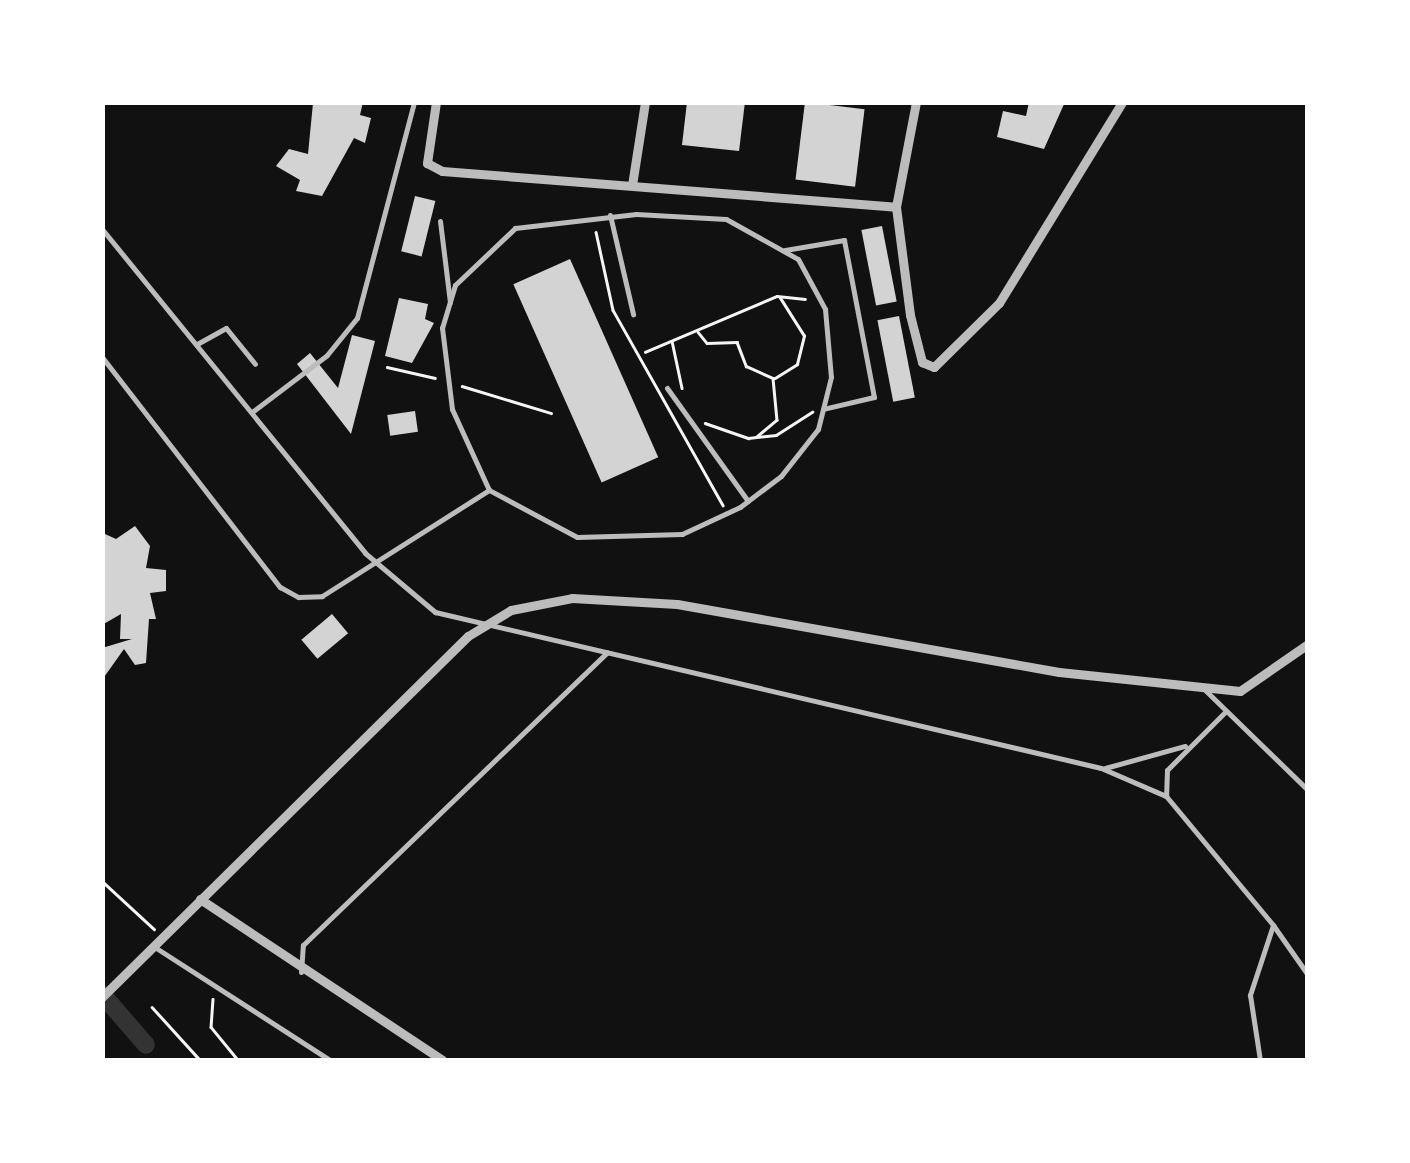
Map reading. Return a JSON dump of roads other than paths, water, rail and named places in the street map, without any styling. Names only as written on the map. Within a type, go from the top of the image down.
[{"type":"street","points":[[436,102],[427,164],[442,170],[896,208]]},
{"type":"street","points":[[632,185],[645,102]]},
{"type":"street","points":[[916,102],[896,208],[910,315],[922,362],[934,366],[998,303],[1122,102]]},
{"type":"street","points":[[102,997],[479,628],[512,610],[572,598],[678,604],[1240,691],[1308,644]]},
{"type":"street","points":[[200,899],[301,972],[442,1060]]},
{"type":"lane","points":[[252,412],[327,355],[357,318],[414,102]]},
{"type":"lane","points":[[440,222],[450,302],[446,381],[489,490],[576,536],[682,534],[728,512],[782,476],[824,406],[825,309],[785,250],[726,220],[594,215],[515,228],[485,249],[450,302]]},
{"type":"lane","points":[[610,215],[633,314]]},
{"type":"lane","points":[[102,228],[375,562],[435,612],[479,628],[607,652],[1101,768],[1166,796],[1273,924],[1308,975]]},
{"type":"lane","points":[[785,250],[844,240],[874,397],[824,406]]},
{"type":"lane","points":[[197,344],[226,328],[255,364]]},
{"type":"lane","points":[[102,356],[280,587],[311,602],[489,490]]},
{"type":"lane","points":[[666,388],[748,501]]},
{"type":"lane","points":[[301,972],[303,946],[607,652]]},
{"type":"lane","points":[[1203,688],[1308,790]]},
{"type":"lane","points":[[1166,796],[1167,770],[1226,711]]},
{"type":"lane","points":[[1101,768],[1188,745]]},
{"type":"lane","points":[[1260,1060],[1250,995],[1273,924]]},
{"type":"lane","points":[[153,946],[330,1060]]},
{"type":"waterway","points":[[102,994],[146,1045]]}]
